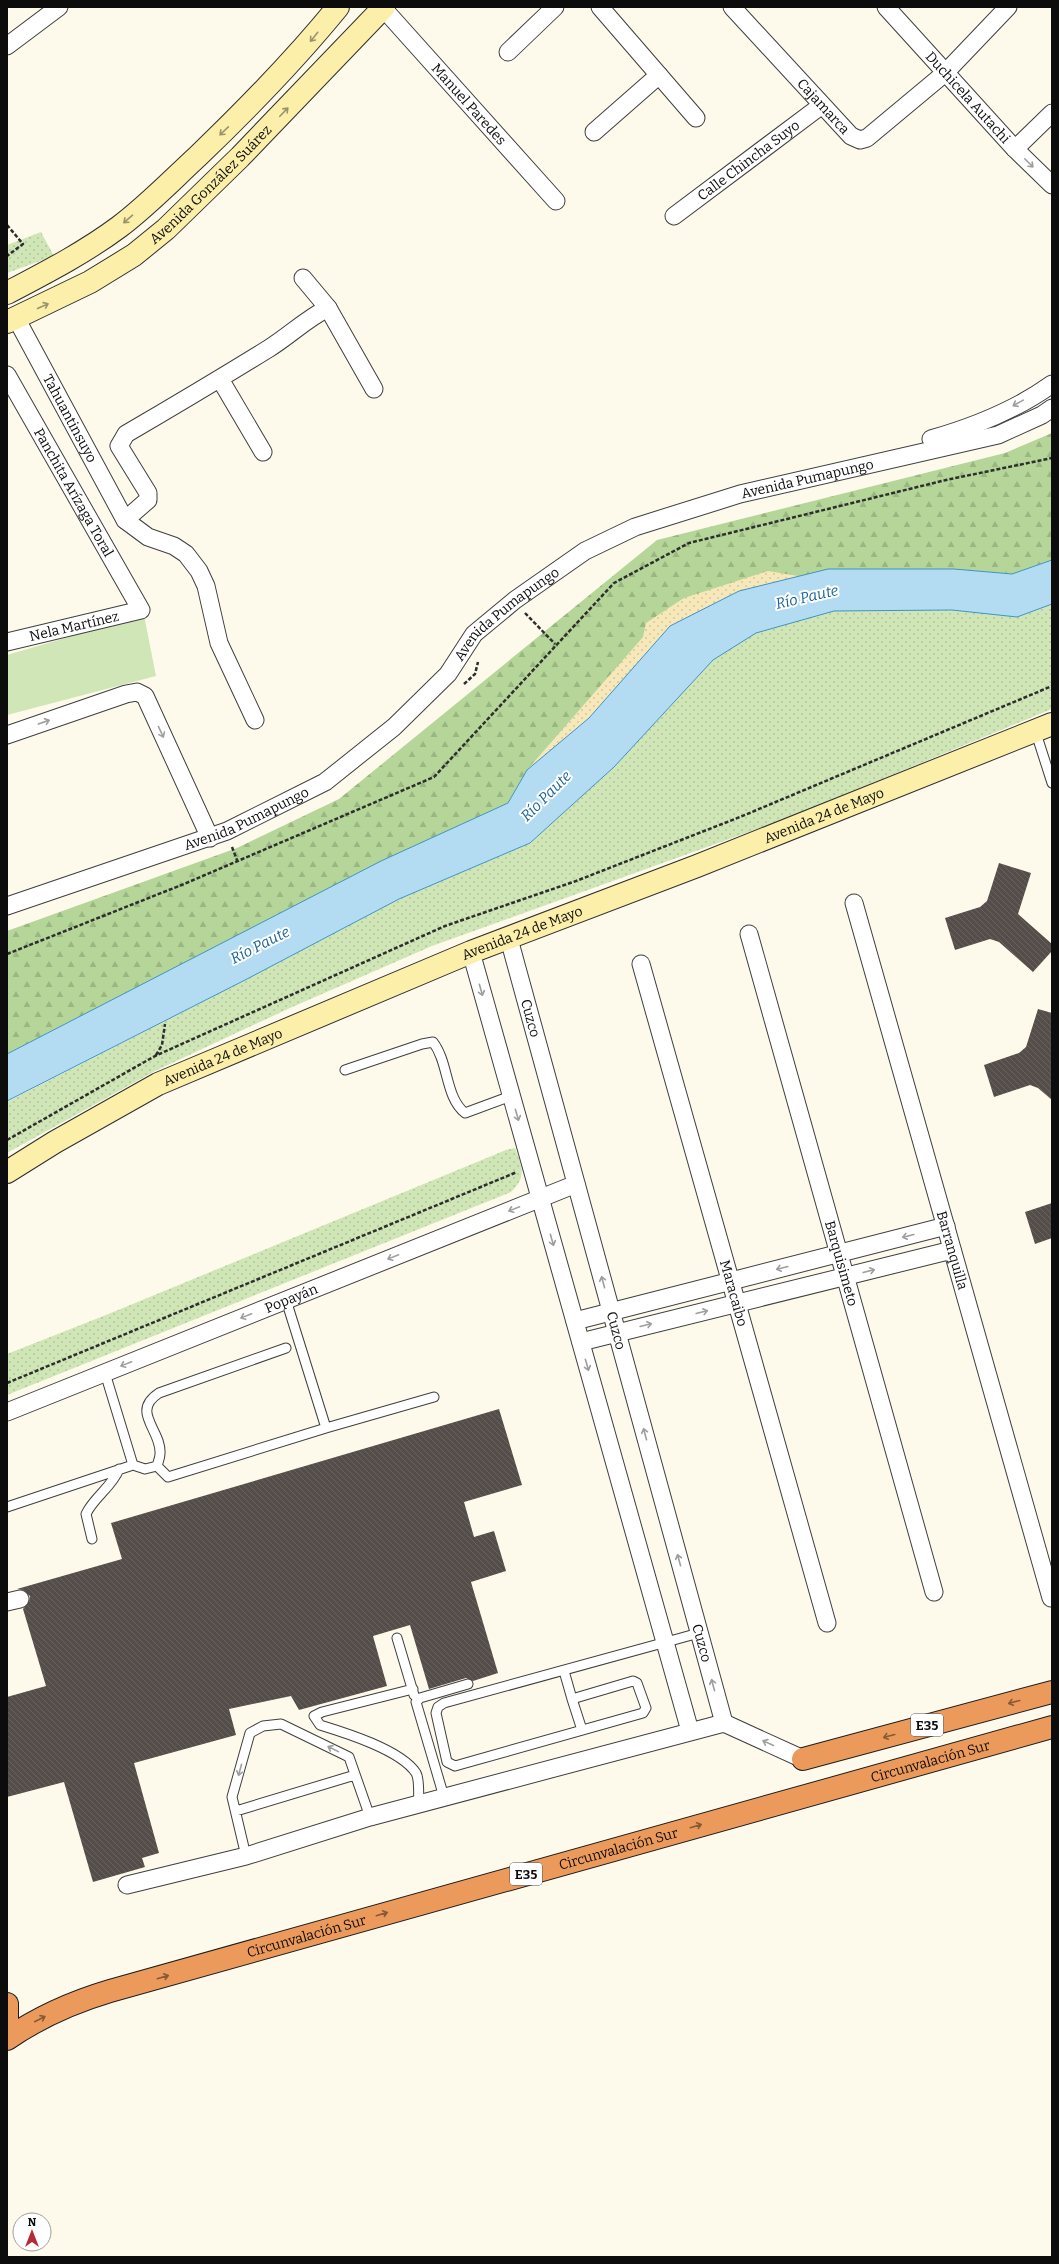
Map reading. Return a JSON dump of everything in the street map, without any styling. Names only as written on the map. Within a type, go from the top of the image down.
[{"type":"highway","name":"E35","points":[[803,1759],[1052,1692]]},
{"type":"highway","name":"Circunvalación Sur","points":[[7,2040],[25,2027],[58,2010],[110,1990],[1052,1727]]},
{"type":"highway","points":[[7,2004],[7,2020]]},
{"type":"main road","name":"Avenida González Suárez","points":[[7,293],[63,263],[119,227],[180,173],[258,98],[303,50],[338,7]]},
{"type":"main road","name":"Avenida González Suárez","points":[[11,320],[90,282],[134,255],[166,229],[240,157],[383,7]]},
{"type":"main road","name":"Avenida 24 de Mayo","points":[[7,1172],[56,1142],[158,1084],[471,952],[509,939],[1044,727]]},
{"type":"street","points":[[7,46],[59,7]]},
{"type":"street","name":"Manuel Paredes","points":[[383,7],[556,201]]},
{"type":"street","points":[[508,52],[555,7]]},
{"type":"street","points":[[600,7],[696,118]]},
{"type":"street","name":"Cajamarca","points":[[732,7],[851,136],[860,140],[867,138],[945,73]]},
{"type":"street","name":"Duchicela Autachi","points":[[886,7],[1015,149],[1052,185]]},
{"type":"street","points":[[945,73],[1008,7]]},
{"type":"street","points":[[594,132],[659,75]]},
{"type":"street","name":"Calle Chincha Suyo","points":[[674,216],[822,105]]},
{"type":"street","points":[[1015,149],[1052,113]]},
{"type":"street","points":[[303,278],[328,308],[374,389]]},
{"type":"street","points":[[255,720],[219,643],[206,586],[199,570],[186,554],[174,546],[148,538],[125,520],[148,500],[148,493],[119,446],[126,434],[220,379],[274,345],[312,316],[328,308]]},
{"type":"street","name":"Tahuantinsuyo","points":[[11,320],[125,520]]},
{"type":"street","name":"Panchita Arízaga Toral","points":[[7,375],[141,610]]},
{"type":"street","points":[[220,379],[263,452]]},
{"type":"street","points":[[740,494],[962,430],[1007,410],[1052,384]]},
{"type":"street","name":"Avenida Pumapungo","points":[[7,906],[210,838],[325,782],[394,727],[448,674],[474,634],[516,600],[585,551],[635,527],[740,494],[998,435],[1042,415],[1052,408]]},
{"type":"street","name":"Nela Martínez","points":[[7,642],[141,610]]},
{"type":"street","points":[[7,735],[126,694],[137,692],[145,696],[210,838]]},
{"type":"street","name":"Barranquilla","points":[[854,903],[1051,1598]]},
{"type":"street","name":"Barquisimeto","points":[[748,934],[846,1276],[934,1592]]},
{"type":"street","name":"Cuzco","points":[[509,939],[724,1723]]},
{"type":"street","points":[[471,952],[690,1731]]},
{"type":"street","name":"Maracaibo","points":[[641,964],[828,1623]]},
{"type":"street","name":"Popayán","points":[[7,1412],[576,1184]]},
{"type":"street","points":[[575,1321],[946,1226]]},
{"type":"street","points":[[581,1342],[616,1332],[952,1250]]},
{"type":"street","points":[[127,1885],[246,1856],[370,1817],[724,1723],[803,1759]]},
{"type":"lane","points":[[1044,727],[1052,783]]},
{"type":"lane","points":[[345,1070],[422,1044],[433,1042],[440,1051],[457,1106],[465,1114],[511,1096]]},
{"type":"lane","points":[[286,1300],[326,1428]]},
{"type":"lane","points":[[157,1466],[160,1453],[146,1408],[149,1400],[159,1393],[286,1348]]},
{"type":"lane","points":[[105,1373],[133,1465]]},
{"type":"lane","points":[[157,1466],[168,1477],[326,1428],[434,1397]]},
{"type":"lane","points":[[7,1507],[133,1465],[146,1469],[157,1466]]},
{"type":"lane","points":[[92,1539],[86,1514],[101,1492],[115,1480],[119,1469]]},
{"type":"lane","points":[[572,1699],[633,1680],[637,1683],[646,1708],[643,1713],[455,1766],[447,1762],[436,1713],[438,1707],[444,1703],[699,1633]]},
{"type":"lane","points":[[397,1638],[444,1797]]},
{"type":"lane","points":[[564,1671],[582,1730]]},
{"type":"lane","points":[[416,1702],[420,1698],[468,1684]]},
{"type":"lane","points":[[413,1690],[322,1712],[314,1716],[320,1725],[356,1736],[404,1760],[417,1774],[419,1804]]},
{"type":"lane","points":[[246,1856],[232,1797],[250,1733],[263,1726],[281,1724],[349,1757],[370,1817]]},
{"type":"lane","points":[[236,1812],[355,1775]]},
{"type":"path","points":[[7,225],[23,244],[7,256]]},
{"type":"path","points":[[689,543],[946,480],[1052,458]]},
{"type":"path","points":[[516,600],[522,610],[555,644]]},
{"type":"path","points":[[458,689],[475,674],[478,660]]},
{"type":"path","points":[[7,1140],[154,1056],[445,926],[576,881],[740,817],[1052,686]]},
{"type":"path","points":[[154,1056],[162,1045],[165,1024]]},
{"type":"path","points":[[7,1383],[531,1166]]},
{"type":"green space","points":[[41,232],[54,256],[7,273],[7,245]]},
{"type":"green space","points":[[1052,433],[1052,560],[1012,574],[954,569],[527,770],[508,803],[387,859],[7,1054],[7,931],[237,848],[339,799],[657,540],[1005,453]]},
{"type":"green space","points":[[1052,604],[1052,709],[785,819],[432,946],[290,1008],[155,1071],[7,1153],[7,1102],[399,899],[530,843],[614,767],[713,660],[756,633],[834,611],[952,610],[1017,617]]},
{"type":"green space","points":[[144,615],[156,676],[7,715],[7,655]]},
{"type":"green space","points":[[515,1148],[522,1172],[516,1187],[511,1192],[7,1395],[7,1354],[106,1315],[506,1150]]},
{"type":"sand","points":[[768,571],[798,576],[760,592],[527,770],[643,637],[646,623],[684,598]]},
{"type":"water","name":"Río Paute","points":[[1052,560],[1052,604],[1017,617],[952,610],[834,611],[756,633],[713,660],[614,767],[530,843],[399,899],[247,979],[7,1101],[7,1054],[381,861],[508,803],[527,770],[589,718],[670,626],[739,591],[828,569],[954,569],[1012,574]]},
{"type":"building","points":[[999,863],[1031,873],[1018,914],[1052,944],[1052,951],[1033,972],[999,942],[990,939],[955,950],[945,918],[980,907],[987,901]]},
{"type":"building","points":[[1038,1009],[1052,1013],[1052,1100],[1038,1088],[1030,1085],[994,1097],[984,1065],[1019,1053],[1026,1047]]},
{"type":"building","points":[[1052,1203],[1052,1238],[1035,1244],[1025,1212]]},
{"type":"building","points":[[499,1409],[522,1485],[464,1502],[474,1537],[494,1531],[506,1571],[471,1582],[498,1673],[473,1681],[466,1678],[429,1689],[410,1625],[373,1636],[387,1686],[299,1710],[291,1696],[229,1709],[236,1735],[134,1763],[159,1853],[142,1858],[145,1867],[93,1882],[64,1782],[7,1797],[7,1697],[46,1686],[23,1609],[29,1602],[30,1596],[23,1590],[17,1589],[122,1559],[111,1523]]}]
